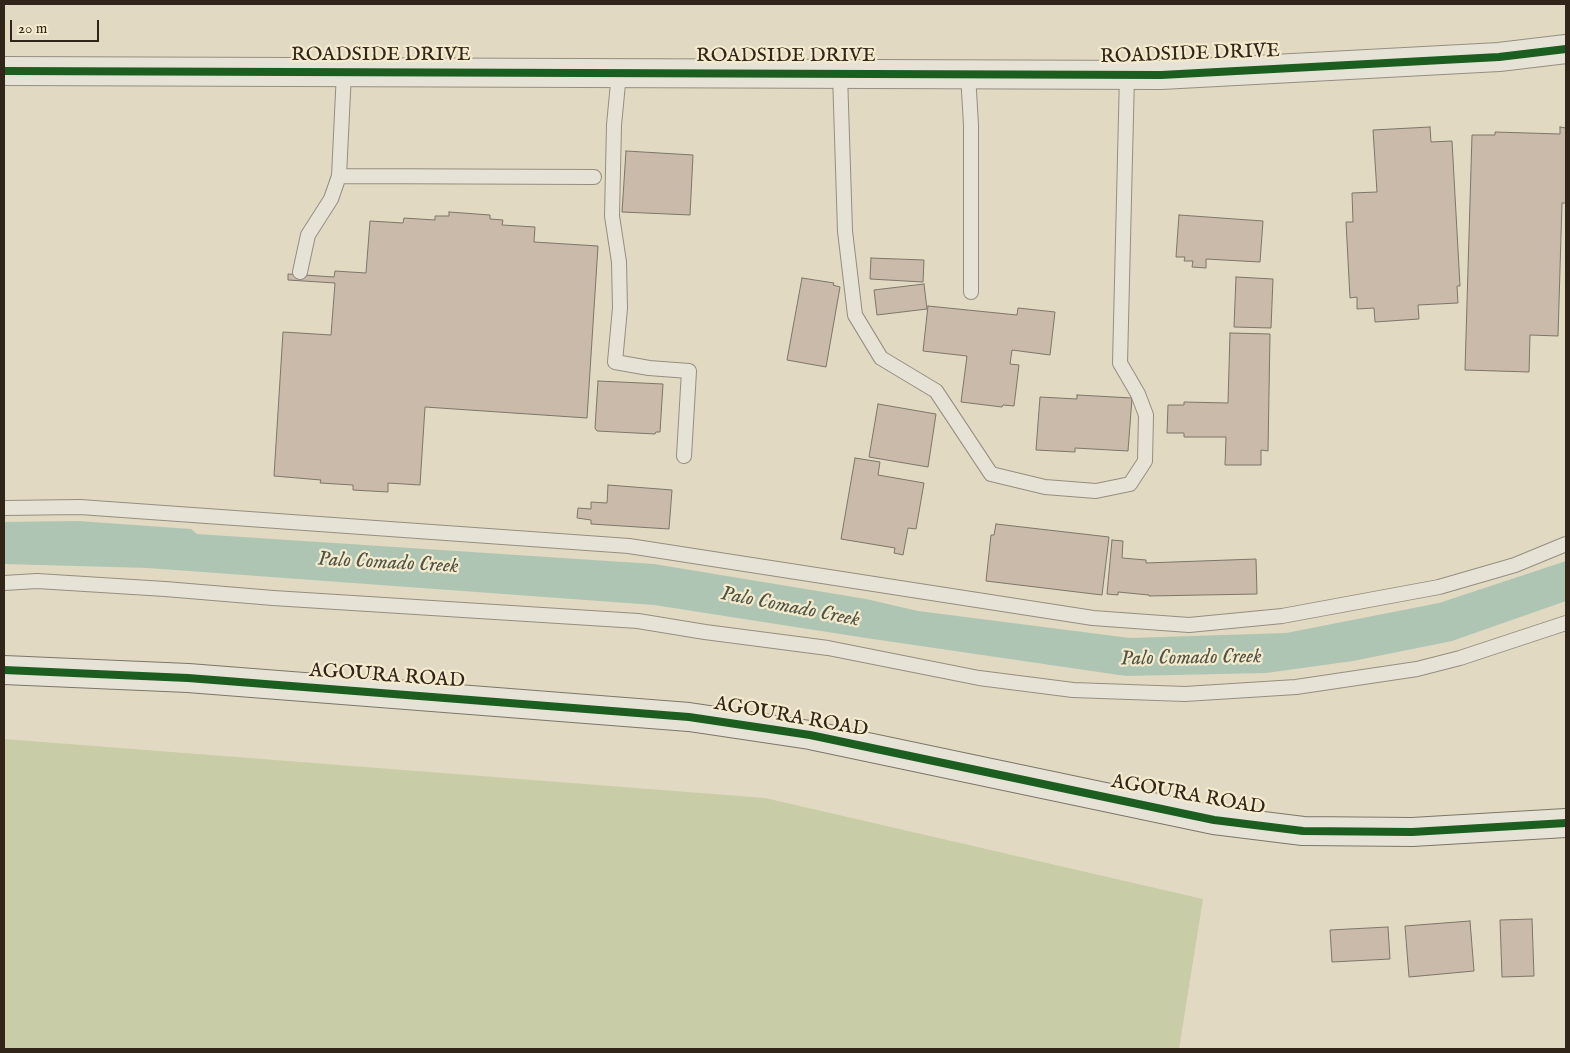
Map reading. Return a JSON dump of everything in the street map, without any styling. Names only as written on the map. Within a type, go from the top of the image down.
[{"type":"street","name":"ROADSIDE DRIVE","points":[[4,71],[1161,75],[1499,57],[1566,49]]},
{"type":"street","name":"AGOURA ROAD","points":[[4,670],[188,678],[689,717],[810,735],[1214,820],[1303,831],[1412,832],[1566,823]]},
{"type":"lane","points":[[300,272],[308,235],[331,199],[339,176],[344,72]]},
{"type":"lane","points":[[618,73],[614,125],[612,216],[619,262],[620,308],[615,362],[649,368],[689,371],[684,456]]},
{"type":"lane","points":[[840,74],[846,241],[855,315],[870,341],[881,358],[936,391],[991,474],[1045,488],[1096,491],[1130,484],[1145,461],[1146,415],[1138,394],[1120,363],[1127,75]]},
{"type":"lane","points":[[968,74],[971,124],[971,292]]},
{"type":"lane","points":[[339,176],[594,177]]},
{"type":"lane","points":[[4,508],[80,507],[629,546],[1093,618],[1189,625],[1282,616],[1439,587],[1515,565],[1566,544]]},
{"type":"lane","points":[[4,583],[56,582],[638,621],[828,648],[979,678],[1073,690],[1185,694],[1296,687],[1416,669],[1460,658],[1566,622]]},
{"type":"shaded area","points":[[4,739],[765,798],[1203,899],[1179,1049],[4,1049]]},
{"type":"water","name":"Palo Comado Creek","points":[[78,521],[191,529],[197,534],[654,564],[866,599],[918,611],[1130,638],[1286,633],[1439,603],[1566,561],[1566,601],[1452,641],[1353,661],[1266,673],[1126,676],[654,605],[148,568],[4,564],[4,522]]},
{"type":"building","points":[[1430,127],[1431,142],[1452,141],[1460,286],[1457,286],[1458,303],[1418,305],[1419,319],[1375,322],[1374,308],[1357,309],[1357,297],[1350,298],[1346,222],[1353,222],[1352,193],[1377,192],[1373,130]]},
{"type":"building","points":[[1560,127],[1566,128],[1566,203],[1562,203],[1558,336],[1530,335],[1529,372],[1465,370],[1472,135],[1495,135],[1495,132],[1560,134]]},
{"type":"building","points":[[626,151],[693,155],[690,215],[622,212]]},
{"type":"building","points":[[449,212],[490,215],[490,219],[503,220],[502,225],[535,227],[534,242],[598,246],[587,418],[425,407],[420,485],[388,483],[388,492],[353,490],[353,485],[320,483],[321,480],[274,476],[283,332],[331,335],[335,283],[288,280],[288,274],[334,277],[335,271],[366,273],[370,221],[403,223],[404,218],[435,220],[435,216],[449,216]]},
{"type":"building","points":[[1179,215],[1263,221],[1260,262],[1206,259],[1206,268],[1192,267],[1193,261],[1184,261],[1185,257],[1176,257]]},
{"type":"building","points":[[871,258],[924,260],[923,282],[870,279]]},
{"type":"building","points":[[1236,277],[1273,279],[1271,328],[1234,327]]},
{"type":"building","points":[[802,278],[834,283],[833,285],[840,287],[826,367],[787,360]]},
{"type":"building","points":[[924,284],[927,309],[877,315],[874,290]]},
{"type":"building","points":[[928,306],[1017,315],[1018,308],[1055,312],[1050,355],[1012,350],[1010,364],[1019,365],[1014,406],[1003,405],[1002,407],[961,402],[967,356],[923,351]]},
{"type":"building","points":[[1230,333],[1270,334],[1268,451],[1261,450],[1261,465],[1225,465],[1226,437],[1184,437],[1184,433],[1167,433],[1168,405],[1184,405],[1184,402],[1228,403]]},
{"type":"building","points":[[598,381],[663,384],[660,432],[655,434],[597,431],[595,428]]},
{"type":"building","points":[[1077,395],[1132,398],[1128,451],[1075,448],[1075,452],[1036,450],[1040,397],[1077,399]]},
{"type":"building","points":[[878,404],[936,414],[928,467],[869,457]]},
{"type":"building","points":[[855,458],[880,462],[878,475],[924,483],[916,529],[908,528],[903,555],[894,553],[895,548],[841,539]]},
{"type":"building","points":[[608,485],[672,490],[669,529],[591,524],[591,520],[577,518],[578,508],[591,509],[591,502],[607,503]]},
{"type":"building","points":[[996,524],[1109,537],[1102,595],[986,581],[991,535],[994,535]]},
{"type":"building","points":[[1112,540],[1123,541],[1122,558],[1146,560],[1146,563],[1256,559],[1257,594],[1149,596],[1118,592],[1118,595],[1107,594]]},
{"type":"building","points":[[1532,919],[1534,976],[1502,977],[1500,920]]},
{"type":"building","points":[[1470,921],[1474,971],[1409,977],[1405,926]]},
{"type":"building","points":[[1388,927],[1390,959],[1332,962],[1330,930]]},
{"type":"cycle path","points":[[4,71],[1161,75],[1499,57],[1566,49]]},
{"type":"cycle path","points":[[4,670],[188,678],[689,717],[810,735],[1214,820],[1303,831],[1412,832],[1566,823]]}]
